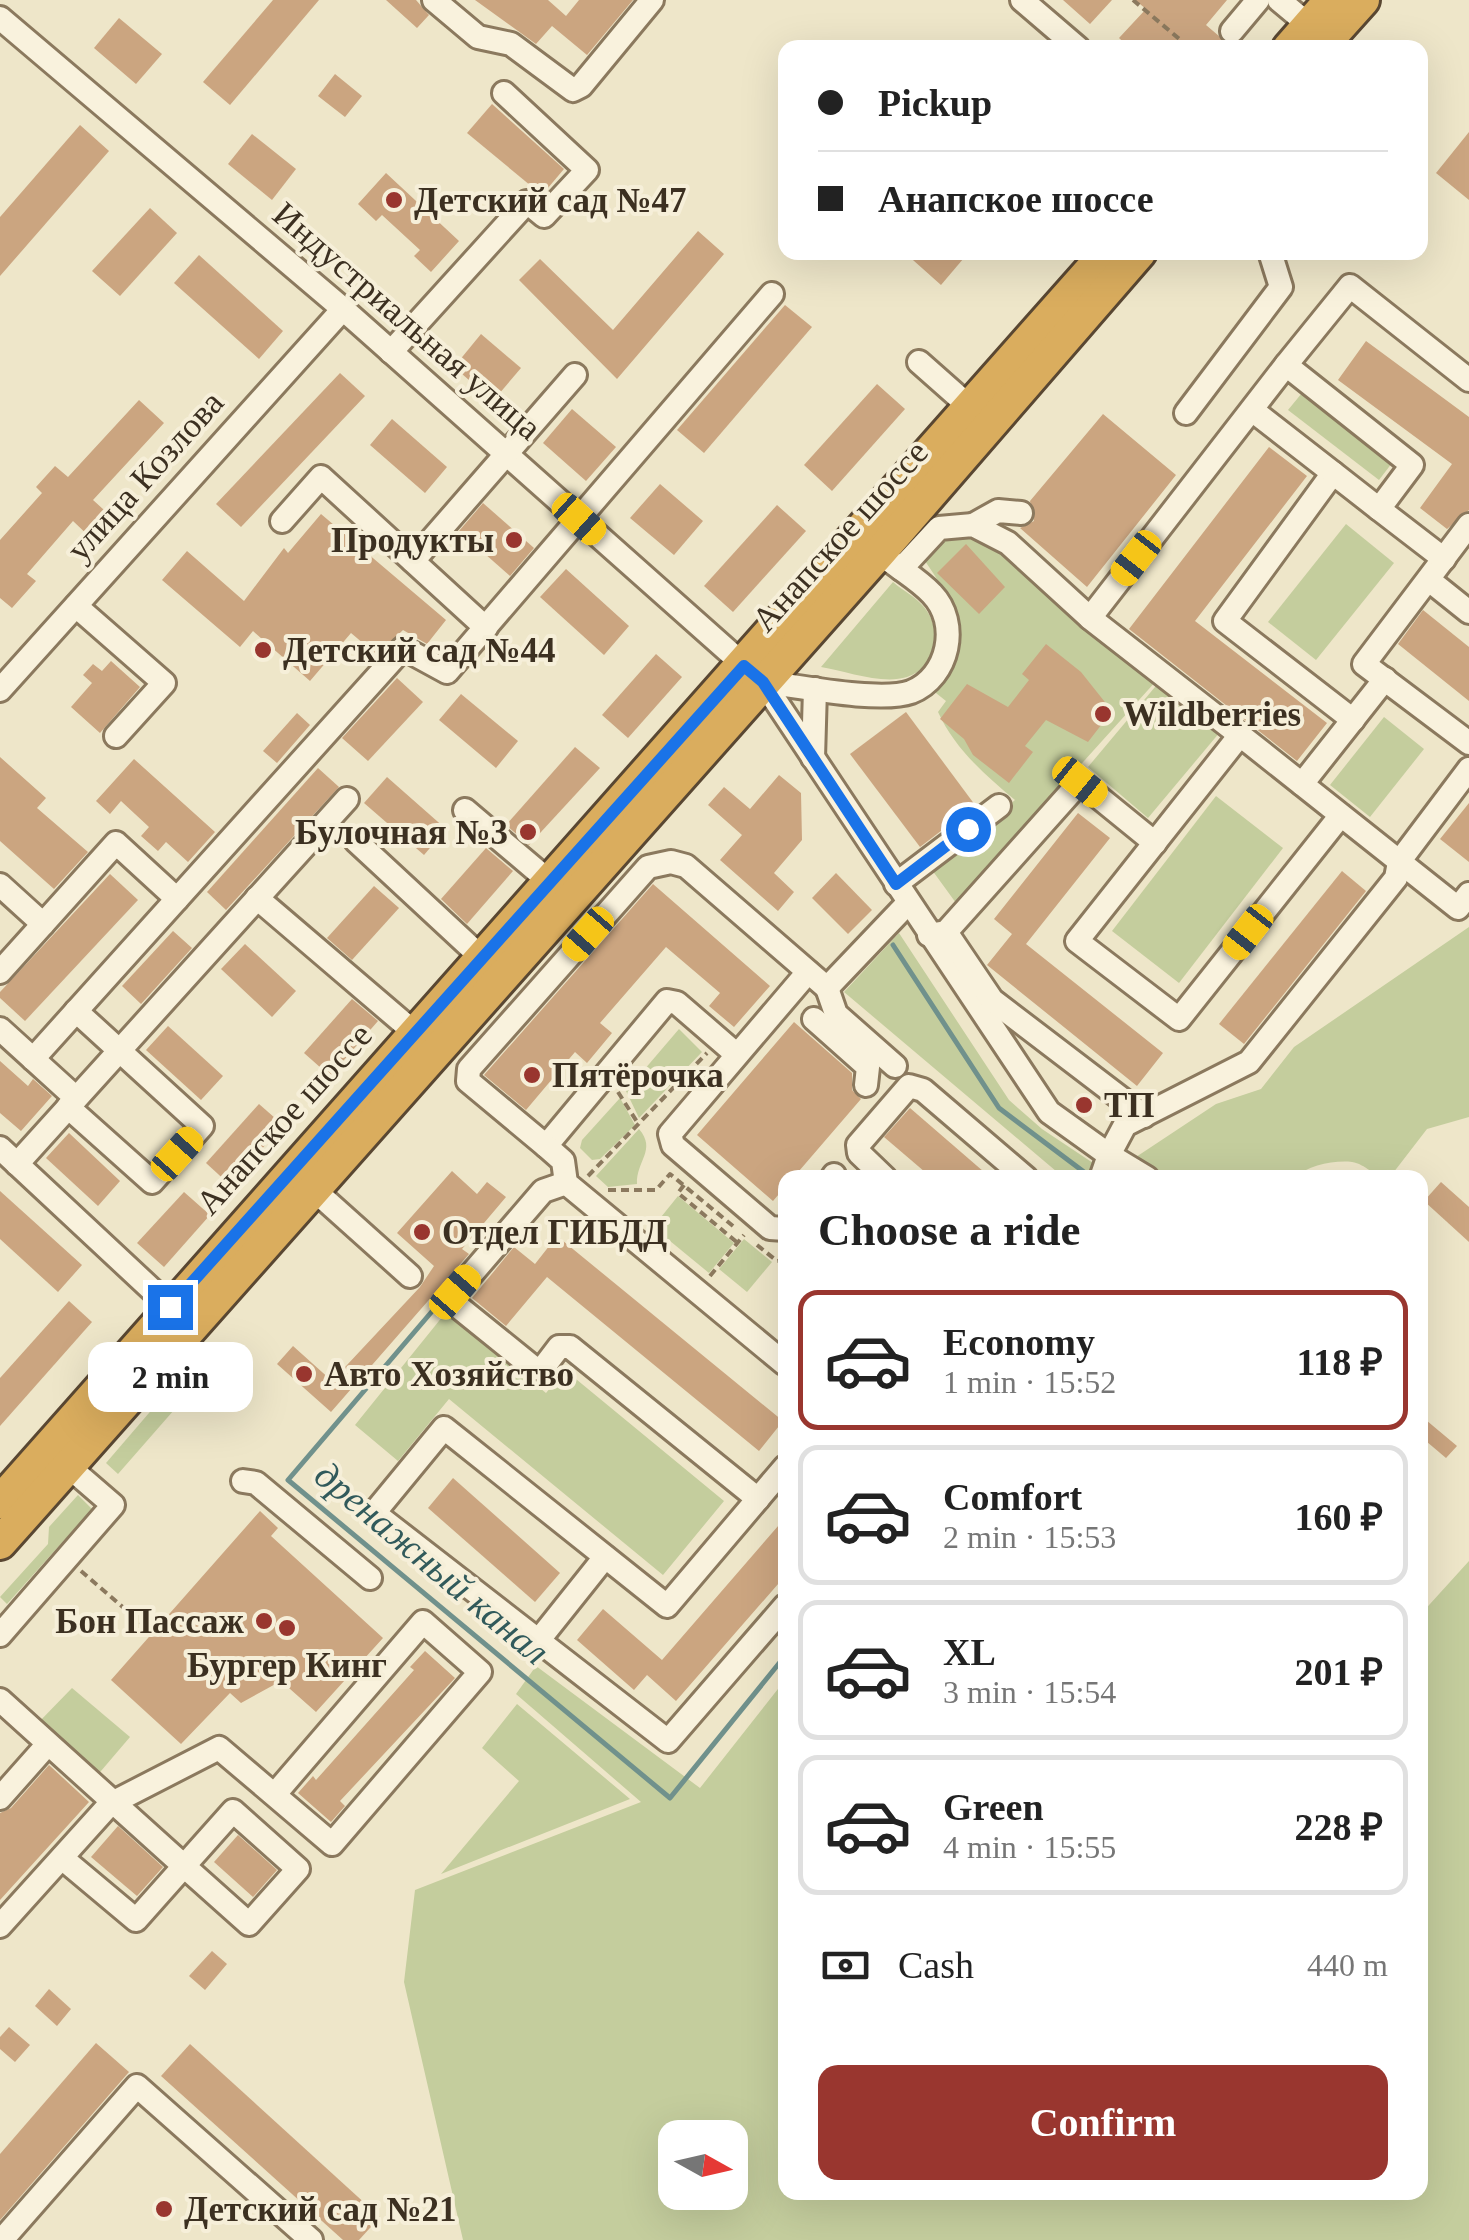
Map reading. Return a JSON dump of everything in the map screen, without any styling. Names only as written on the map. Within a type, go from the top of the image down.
[{"type":"highway","points":[[1306,40],[1331,0]]},
{"type":"highway","points":[[1306,40],[1363,0]]},
{"type":"highway","name":"Анапское шоссе","points":[[0,1543],[68,1467],[415,1033],[550,882],[753,674],[891,561],[981,416],[1101,260]]},
{"type":"highway","name":"Анапское шоссе","points":[[0,1502],[313,1189],[535,939],[753,674],[981,416],[1132,260]]},
{"type":"street","points":[[434,0],[478,37],[511,44],[573,90],[581,86],[652,0]]},
{"type":"street","points":[[1022,0],[1069,40]]},
{"type":"street","points":[[1232,31],[1258,0]]},
{"type":"street","points":[[1280,0],[1306,40]]},
{"type":"street","name":"Индустриальная улица","points":[[0,18],[343,309],[753,674],[902,894],[938,933]]},
{"type":"street","points":[[391,352],[527,202],[544,216],[587,170],[504,93]]},
{"type":"street","points":[[1186,413],[1280,287],[1272,260]]},
{"type":"street","points":[[1090,618],[1350,286],[1469,380]]},
{"type":"street","points":[[33,1059],[404,648],[447,672],[772,294]]},
{"type":"street","name":"улица Козлова","points":[[0,690],[343,309]]},
{"type":"street","points":[[919,362],[981,416]]},
{"type":"street","points":[[1286,366],[1412,465],[1379,509]]},
{"type":"street","points":[[414,561],[575,375]]},
{"type":"street","points":[[1252,410],[1444,559]]},
{"type":"street","points":[[1333,473],[1225,621],[1352,720]]},
{"type":"street","points":[[282,521],[321,477],[486,628]]},
{"type":"street","points":[[753,674],[815,689],[909,692],[930,679],[946,657],[948,626],[936,596],[891,561],[939,528],[973,525],[998,511],[1021,513]]},
{"type":"street","points":[[973,525],[1008,543],[1090,618],[1458,908],[1469,894]]},
{"type":"street","points":[[1469,526],[1364,664],[1469,743]]},
{"type":"street","points":[[1429,580],[1469,612]]},
{"type":"street","points":[[76,606],[164,683],[116,736]]},
{"type":"street","points":[[1302,784],[1385,679]]},
{"type":"street","points":[[813,758],[815,689]]},
{"type":"street","points":[[1240,735],[1077,941],[1179,1019],[1342,815]]},
{"type":"street","points":[[1103,1170],[1126,1125],[1249,1062],[1396,878],[1399,862],[1469,769]]},
{"type":"street","points":[[938,933],[1080,782],[1155,844]]},
{"type":"street","points":[[219,1380],[180,1326],[8,1156],[72,1102],[347,799]]},
{"type":"street","points":[[866,1085],[866,1064],[809,1025],[902,894],[999,806]]},
{"type":"street","points":[[465,810],[550,882]]},
{"type":"street","points":[[356,841],[482,958]]},
{"type":"street","points":[[0,972],[116,844],[178,899]]},
{"type":"street","points":[[778,1358],[697,1292],[577,1183],[563,1161],[470,1085],[468,1075],[640,874],[648,867],[671,862],[686,866],[808,972],[829,994],[836,1014],[895,1066]]},
{"type":"street","points":[[0,885],[44,924]]},
{"type":"street","points":[[257,898],[415,1033]]},
{"type":"street","points":[[938,933],[1050,1112],[1134,1170]]},
{"type":"street","points":[[938,933],[992,1000],[1144,1116]]},
{"type":"street","points":[[535,939],[562,964]]},
{"type":"street","points":[[778,1229],[770,1228],[670,1141],[672,1128],[708,1105],[728,1047],[808,972]]},
{"type":"street","points":[[546,1146],[668,1001],[677,1002],[728,1047]]},
{"type":"street","points":[[0,1029],[152,1182],[202,1126],[76,1011]]},
{"type":"street","points":[[877,1170],[859,1153],[858,1145],[910,1086],[923,1090],[1017,1170]]},
{"type":"street","points":[[577,1183],[543,1191],[455,1292],[456,1305],[534,1368],[542,1368],[559,1346],[570,1346],[758,1499]]},
{"type":"street","points":[[313,1189],[410,1276]]},
{"type":"street","points":[[778,1475],[667,1606],[444,1428],[374,1513],[668,1742],[778,1614]]},
{"type":"street","points":[[0,1636],[113,1505],[68,1467]]},
{"type":"street","points":[[244,1481],[256,1483],[370,1578]]},
{"type":"street","points":[[538,1641],[605,1557]]},
{"type":"street","points":[[106,1800],[219,1748],[332,1844],[480,1672],[422,1622],[275,1794]]},
{"type":"street","points":[[0,1700],[106,1800],[184,1866],[249,1924],[298,1869],[232,1811],[184,1866],[136,1920],[62,1858]]},
{"type":"street","points":[[0,1926],[62,1858],[106,1800],[212,1738]]},
{"type":"street","points":[[0,1798],[47,1745]]},
{"type":"street","points":[[2,2240],[137,2086],[311,2240]]},
{"type":"path","points":[[1133,0],[1180,40]]},
{"type":"path","points":[[577,1183],[728,1047]]},
{"type":"path","points":[[601,1079],[626,1099],[639,1125]]},
{"type":"path","points":[[577,1183],[609,1190],[656,1190],[670,1174],[778,1261]]},
{"type":"path","points":[[684,1185],[678,1193],[738,1244]]},
{"type":"path","points":[[697,1292],[746,1236]]},
{"type":"path","points":[[74,1565],[153,1633]]},
{"type":"green space","points":[[1302,393],[1392,463],[1379,480],[1288,410]]},
{"type":"green space","points":[[1346,524],[1394,563],[1316,660],[1268,622]]},
{"type":"green space","points":[[943,534],[974,534],[1005,552],[1157,680],[956,903],[932,870],[1015,800],[962,750],[938,712],[946,701],[931,689],[953,654],[957,639],[952,608],[923,558]]},
{"type":"green space","points":[[893,582],[921,603],[934,626],[934,647],[925,665],[897,679],[821,667]]},
{"type":"green space","points":[[1160,681],[1220,732],[1148,818],[1088,767]]},
{"type":"green space","points":[[1384,717],[1424,749],[1370,817],[1330,785]]},
{"type":"green space","points":[[1216,796],[1283,848],[1179,983],[1112,931]]},
{"type":"green space","points":[[1469,927],[1469,1117],[1427,1129],[1395,1170],[1370,1170],[1345,1162],[1307,1170],[1158,1170],[1136,1157],[1216,1104],[1261,1089],[1294,1047]]},
{"type":"green space","points":[[899,933],[1009,1100],[1042,1129],[1099,1167],[1098,1170],[1055,1170],[844,992]]},
{"type":"green space","points":[[679,1029],[702,1052],[639,1118],[626,1091]]},
{"type":"green space","points":[[620,1098],[635,1125],[600,1159],[592,1160],[580,1148],[582,1140]]},
{"type":"green space","points":[[639,1129],[646,1150],[637,1184],[608,1187],[596,1176]]},
{"type":"green space","points":[[678,1196],[734,1243],[709,1273],[653,1227]]},
{"type":"green space","points":[[744,1239],[772,1262],[747,1292],[719,1269]]},
{"type":"green space","points":[[447,1311],[546,1393],[565,1370],[724,1501],[663,1575],[449,1399],[398,1461],[355,1425]]},
{"type":"green space","points":[[161,1399],[174,1410],[118,1474],[106,1463]]},
{"type":"green space","points":[[78,1495],[92,1509],[7,1604],[0,1597],[48,1544],[49,1527]]},
{"type":"green space","points":[[1469,1561],[1469,2240],[463,2240],[404,1982],[415,1890],[641,1802],[516,1694],[536,1666],[700,1788],[778,1689],[778,2200],[1428,2200],[1428,1606]]},
{"type":"green space","points":[[72,1688],[130,1737],[95,1778],[38,1723]]},
{"type":"green space","points":[[517,1704],[630,1799],[441,1874],[519,1781],[482,1748]]},
{"type":"building","points":[[273,0],[319,0],[230,105],[203,82]]},
{"type":"building","points":[[386,0],[416,0],[429,15],[417,28]]},
{"type":"building","points":[[475,0],[548,0],[566,16],[579,0],[633,0],[587,55],[552,26],[536,44]]},
{"type":"building","points":[[1063,0],[1112,0],[1090,24]]},
{"type":"building","points":[[1135,0],[1227,0],[1206,25],[1224,40],[1121,40],[1146,9]]},
{"type":"building","points":[[119,18],[162,54],[136,84],[94,48]]},
{"type":"building","points":[[335,74],[362,96],[345,117],[318,96]]},
{"type":"building","points":[[492,104],[564,169],[542,195],[467,133]]},
{"type":"building","points":[[80,125],[109,151],[0,276],[0,217]]},
{"type":"building","points":[[1469,132],[1469,200],[1436,173]]},
{"type":"building","points":[[252,134],[296,169],[272,200],[228,164]]},
{"type":"building","points":[[386,173],[459,241],[431,272],[414,256],[420,250],[382,215],[376,221],[358,204]]},
{"type":"building","points":[[150,208],[177,233],[120,296],[92,271]]},
{"type":"building","points":[[698,231],[724,254],[617,379],[519,280],[540,259],[613,330]]},
{"type":"building","points":[[199,255],[283,331],[259,359],[174,283]]},
{"type":"building","points":[[913,260],[962,260],[941,285]]},
{"type":"building","points":[[785,305],[812,327],[704,453],[677,430]]},
{"type":"building","points":[[481,334],[521,368],[493,401],[454,367]]},
{"type":"building","points":[[1366,341],[1469,417],[1469,510],[1447,529],[1420,508],[1452,464],[1338,380]]},
{"type":"building","points":[[340,373],[365,396],[241,527],[216,504]]},
{"type":"building","points":[[877,384],[905,409],[832,491],[804,465]]},
{"type":"building","points":[[139,400],[164,423],[93,500],[114,519],[94,541],[73,521],[27,574],[36,581],[12,608],[0,598],[0,540],[42,493],[36,487],[55,466],[68,477]]},
{"type":"building","points":[[572,409],[616,447],[586,481],[543,443]]},
{"type":"building","points":[[1103,414],[1176,475],[1087,587],[1020,528],[1034,521],[1030,501]]},
{"type":"building","points":[[392,419],[447,467],[425,493],[370,445]]},
{"type":"building","points":[[1269,447],[1307,476],[1195,621],[1327,723],[1297,761],[1129,629]]},
{"type":"building","points":[[660,484],[703,521],[674,555],[630,518]]},
{"type":"building","points":[[483,503],[534,548],[510,576],[459,531]]},
{"type":"building","points":[[777,505],[806,531],[733,612],[704,586]]},
{"type":"building","points":[[321,514],[446,620],[427,644],[403,630],[377,655],[351,633],[310,681],[253,631],[240,647],[162,580],[187,551],[244,601],[284,548],[288,553]]},
{"type":"building","points":[[966,544],[1005,587],[979,614],[937,573]]},
{"type":"building","points":[[566,569],[629,626],[604,655],[540,597]]},
{"type":"building","points":[[1423,610],[1469,647],[1469,701],[1398,644]]},
{"type":"building","points":[[1046,644],[1081,672],[1112,711],[1088,742],[1046,720],[1025,746],[1033,752],[1009,783],[973,755],[964,739],[940,719],[967,684],[1008,707],[1029,680],[1022,674]]},
{"type":"building","points":[[656,654],[682,677],[628,738],[602,715]]},
{"type":"building","points":[[111,661],[140,687],[100,733],[71,707],[92,683],[83,675],[93,664],[102,671]]},
{"type":"building","points":[[397,678],[423,702],[368,761],[342,738]]},
{"type":"building","points":[[461,694],[518,741],[496,768],[439,720]]},
{"type":"building","points":[[906,712],[975,805],[920,847],[850,754]]},
{"type":"building","points":[[297,713],[310,725],[277,763],[263,751]]},
{"type":"building","points":[[575,747],[600,768],[529,845],[506,825]]},
{"type":"building","points":[[0,757],[46,798],[37,808],[88,852],[54,889],[0,841]]},
{"type":"building","points":[[134,759],[215,832],[188,862],[166,842],[158,851],[141,836],[149,827],[121,801],[110,814],[96,801]]},
{"type":"building","points":[[318,768],[339,787],[226,910],[207,892]]},
{"type":"building","points":[[779,775],[801,793],[802,840],[774,873],[794,892],[778,911],[720,860],[742,835],[708,805],[724,787],[750,809]]},
{"type":"building","points":[[387,777],[446,829],[424,855],[364,803]]},
{"type":"building","points":[[1469,803],[1469,862],[1440,839]]},
{"type":"building","points":[[1078,813],[1110,838],[1026,944],[1163,1053],[1137,1086],[987,965],[1012,934],[994,919]]},
{"type":"building","points":[[486,848],[513,871],[467,924],[441,899]]},
{"type":"building","points":[[1342,871],[1366,891],[1244,1044],[1219,1024]]},
{"type":"building","points":[[836,873],[872,910],[848,934],[812,898]]},
{"type":"building","points":[[110,874],[138,900],[25,1021],[0,998],[0,992]]},
{"type":"building","points":[[653,884],[770,986],[734,1027],[709,1006],[720,993],[666,947],[600,1023],[612,1033],[587,1063],[575,1052],[526,1110],[484,1075]]},
{"type":"building","points":[[374,886],[399,908],[352,960],[327,938]]},
{"type":"building","points":[[173,931],[192,948],[141,1004],[122,986]]},
{"type":"building","points":[[245,944],[296,991],[272,1017],[221,969]]},
{"type":"building","points":[[352,999],[378,1021],[330,1076],[304,1053]]},
{"type":"building","points":[[794,1022],[852,1073],[852,1090],[861,1099],[800,1170],[778,1170],[778,1195],[773,1201],[697,1135]]},
{"type":"building","points":[[168,1026],[223,1076],[201,1100],[146,1050]]},
{"type":"building","points":[[0,1061],[28,1086],[33,1079],[52,1096],[21,1131],[0,1113]]},
{"type":"building","points":[[259,1104],[283,1125],[230,1185],[206,1163]]},
{"type":"building","points":[[910,1108],[982,1170],[923,1170],[884,1137]]},
{"type":"building","points":[[69,1133],[120,1181],[98,1206],[46,1158]]},
{"type":"building","points":[[452,1171],[477,1194],[487,1182],[506,1197],[462,1249],[469,1254],[331,1412],[277,1364],[293,1346],[332,1381],[420,1287],[434,1266],[397,1233]]},
{"type":"building","points":[[1441,1182],[1469,1207],[1469,1242],[1428,1205],[1428,1197]]},
{"type":"building","points":[[0,1191],[82,1265],[58,1292],[0,1239]]},
{"type":"building","points":[[184,1192],[210,1215],[164,1267],[137,1243]]},
{"type":"building","points":[[557,1236],[778,1417],[778,1427],[759,1451],[547,1277],[506,1326],[472,1298],[514,1247],[535,1264]]},
{"type":"building","points":[[69,1301],[92,1322],[0,1426],[0,1378]]},
{"type":"building","points":[[1428,1422],[1457,1446],[1446,1458],[1428,1443]]},
{"type":"building","points":[[453,1478],[560,1573],[535,1602],[428,1508]]},
{"type":"building","name":"Бон Пассаж","points":[[260,1511],[278,1528],[271,1536],[383,1638],[316,1712],[281,1681],[241,1703],[230,1693],[181,1744],[111,1680]]},
{"type":"building","points":[[778,1526],[778,1584],[676,1701],[647,1675],[634,1690],[577,1640],[603,1609],[662,1660]]},
{"type":"building","points":[[425,1651],[455,1678],[340,1801],[345,1806],[331,1822],[298,1793],[313,1776],[316,1780],[414,1670],[410,1667]]},
{"type":"building","points":[[49,1765],[89,1802],[0,1900],[0,1813],[11,1808]]},
{"type":"building","points":[[118,1826],[163,1867],[137,1896],[91,1857]]},
{"type":"building","points":[[238,1835],[277,1870],[253,1897],[214,1862]]},
{"type":"building","points":[[212,1951],[227,1964],[205,1990],[189,1976]]},
{"type":"building","points":[[49,1989],[71,2009],[57,2026],[35,2006]]},
{"type":"building","points":[[9,2027],[30,2045],[15,2062],[0,2049],[0,2037]]},
{"type":"building","points":[[96,2043],[129,2072],[0,2220],[0,2154]]},
{"type":"building","points":[[190,2044],[380,2217],[359,2240],[343,2240],[161,2076]]},
{"type":"waterway","name":"дренажный канал","points":[[893,945],[999,1108],[1081,1170]]},
{"type":"waterway","name":"дренажный канал","points":[[446,1295],[288,1480],[670,1798],[778,1665]]},
{"type":"place","name":"Детский сад №47","points":[[394,200]]},
{"type":"place","name":"Продукты","points":[[514,540]]},
{"type":"place","name":"Детский сад №44","points":[[263,650]]},
{"type":"place","name":"Wildberries","points":[[1103,714]]},
{"type":"place","name":"Булочная №3","points":[[528,832]]},
{"type":"place","name":"Пятёрочка","points":[[532,1075]]},
{"type":"place","name":"ТП","points":[[1084,1105]]},
{"type":"place","name":"Отдел ГИБДД","points":[[422,1232]]},
{"type":"place","name":"Авто Хозяйство","points":[[304,1374]]},
{"type":"place","name":"Бон Пассаж","points":[[264,1621]]},
{"type":"place","name":"Бургер Кинг","points":[[287,1628]]},
{"type":"place","name":"Детский сад №21","points":[[164,2209]]},
{"type":"route","points":[[170,1307],[744,666],[763,682],[896,884],[968,829]]}]
